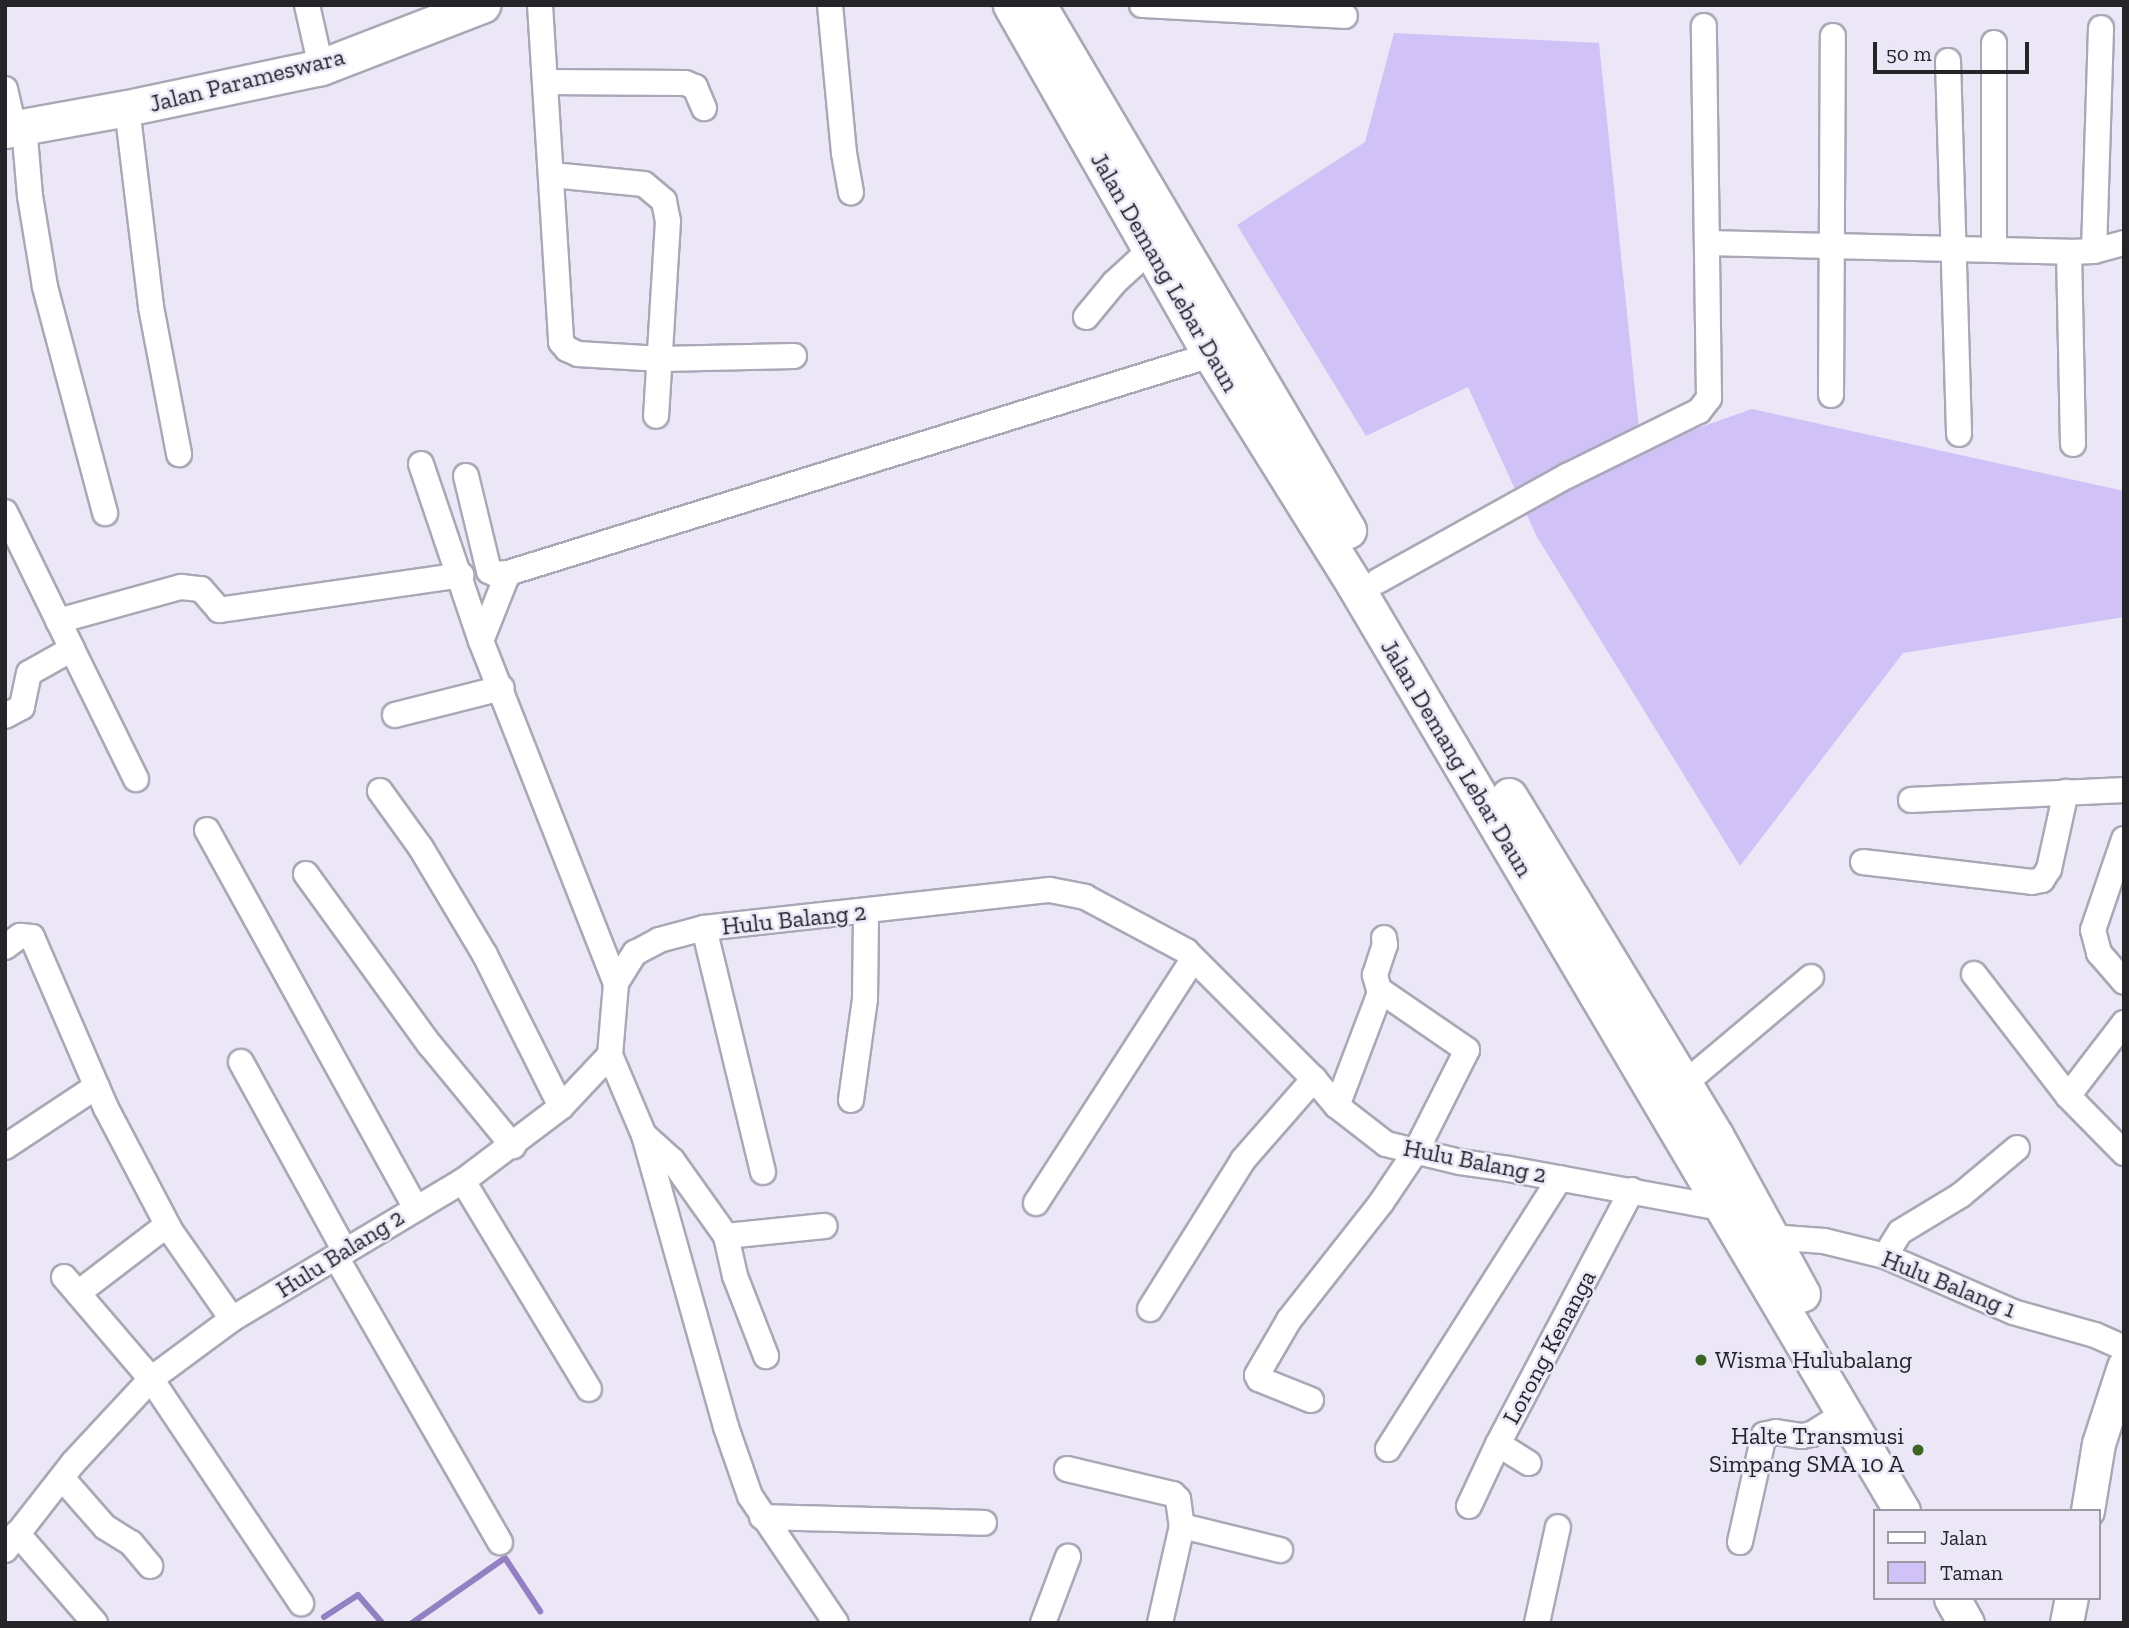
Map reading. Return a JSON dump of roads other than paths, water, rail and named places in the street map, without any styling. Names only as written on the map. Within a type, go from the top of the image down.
[{"type":"highway","name":"Jalan Parameswara","points":[[14,128],[127,108],[321,67],[482,5]]},
{"type":"highway","name":"Jalan Demang Lebar Daun","points":[[1011,5],[1211,355],[1750,1219],[1922,1509]]},
{"type":"highway","name":"Jalan Demang Lebar Daun","points":[[1038,5],[1378,581],[1684,1084],[1847,1412],[1901,1509]]},
{"type":"highway","points":[[1953,1600],[1966,1623]]},
{"type":"highway","points":[[1973,1600],[1985,1623]]},
{"type":"main road","points":[[2088,1509],[2099,1444],[2124,1367]]},
{"type":"main road","points":[[2067,1623],[2072,1600]]},
{"type":"street","points":[[307,5],[321,67]]},
{"type":"street","points":[[540,5],[552,175],[558,332],[561,342],[567,349],[578,354],[662,359],[794,356]]},
{"type":"street","points":[[830,5],[838,98],[851,192]]},
{"type":"street","points":[[1142,5],[1345,16]]},
{"type":"street","points":[[1378,581],[1567,476],[1699,411],[1709,398],[1704,26]]},
{"type":"street","points":[[2094,251],[2101,28]]},
{"type":"street","points":[[1831,395],[1833,36]]},
{"type":"street","points":[[1994,43],[1994,250]]},
{"type":"street","points":[[1948,61],[1951,250],[1959,434]]},
{"type":"street","points":[[545,82],[685,83],[695,88],[704,108]]},
{"type":"street","points":[[5,89],[30,196],[45,287],[105,513]]},
{"type":"street","points":[[127,108],[150,307],[179,454]]},
{"type":"street","points":[[552,175],[644,184],[664,201],[668,221],[662,359],[656,416]]},
{"type":"street","points":[[1707,243],[2069,252],[2094,251],[2124,243]]},
{"type":"street","points":[[1086,317],[1114,283],[1151,249]]},
{"type":"street","points":[[2069,252],[2073,444]]},
{"type":"street","points":[[466,475],[489,571],[495,574],[508,573],[1211,355]]},
{"type":"street","points":[[422,464],[481,641],[502,688],[616,983]]},
{"type":"street","points":[[5,512],[136,779]]},
{"type":"street","points":[[481,641],[508,573]]},
{"type":"street","points":[[58,621],[181,587],[197,587],[219,610],[461,575]]},
{"type":"street","points":[[5,716],[22,707],[29,673],[72,649]]},
{"type":"street","points":[[395,715],[502,688]]},
{"type":"street","points":[[1910,800],[2124,790]]},
{"type":"street","points":[[380,791],[421,848],[485,955],[561,1107]]},
{"type":"street","points":[[1863,862],[2032,882],[2042,880],[2049,869],[2066,792]]},
{"type":"street","points":[[207,830],[415,1207]]},
{"type":"street","points":[[2124,839],[2093,930],[2099,953],[2124,982]]},
{"type":"street","points":[[306,874],[430,1045],[513,1146]]},
{"type":"street","name":"Hulu Balang 2","points":[[11,1541],[62,1478],[151,1379],[232,1319],[415,1207],[463,1181],[513,1146],[561,1107],[610,1055],[616,983],[635,953],[659,940],[704,928],[1050,890],[1085,897],[1186,951],[1338,1106],[1386,1144],[1460,1162],[1632,1190],[1750,1219]]},
{"type":"street","points":[[852,1100],[865,999],[866,912]]},
{"type":"street","points":[[704,928],[763,1172]]},
{"type":"street","points":[[5,947],[20,936],[32,937],[97,1086],[167,1224],[232,1319]]},
{"type":"street","points":[[1311,1400],[1259,1379],[1257,1375],[1289,1320],[1381,1203],[1416,1151],[1467,1050],[1381,991],[1375,980],[1385,945],[1384,938]]},
{"type":"street","points":[[1035,1203],[1193,959]]},
{"type":"street","points":[[1974,974],[2068,1096],[2124,1153]]},
{"type":"street","points":[[1684,1084],[1811,977]]},
{"type":"street","points":[[1338,1106],[1381,991]]},
{"type":"street","points":[[2068,1096],[2124,1023]]},
{"type":"street","points":[[610,1055],[644,1135],[726,1427],[750,1496],[836,1623]]},
{"type":"street","points":[[241,1062],[341,1254],[500,1542]]},
{"type":"street","points":[[1150,1309],[1243,1160],[1314,1079]]},
{"type":"street","points":[[5,1147],[97,1086]]},
{"type":"street","points":[[644,1135],[672,1160],[726,1236],[735,1276],[766,1356]]},
{"type":"street","points":[[1885,1256],[1900,1232],[1961,1195],[2017,1148]]},
{"type":"street","points":[[1388,1449],[1560,1178]]},
{"type":"street","points":[[463,1181],[589,1389]]},
{"type":"street","name":"Lorong Kenanga","points":[[1469,1506],[1497,1444],[1632,1190]]},
{"type":"street","name":"Hulu Balang 1","points":[[1750,1219],[1885,1256],[2013,1312],[2095,1335],[2124,1348]]},
{"type":"street","points":[[167,1224],[71,1285],[151,1379],[301,1603]]},
{"type":"street","points":[[726,1236],[824,1226]]},
{"type":"street","points":[[1740,1542],[1764,1435],[1776,1432],[1802,1436],[1812,1434],[1847,1412]]},
{"type":"street","points":[[1497,1444],[1529,1463]]},
{"type":"street","points":[[1067,1469],[1173,1494],[1181,1506],[1182,1526],[1160,1623]]},
{"type":"street","points":[[62,1478],[105,1527],[131,1543],[150,1566]]},
{"type":"street","points":[[762,1517],[984,1523]]},
{"type":"street","points":[[1182,1526],[1280,1550]]},
{"type":"street","points":[[1537,1623],[1558,1527]]},
{"type":"street","points":[[11,1541],[95,1623]]},
{"type":"street","points":[[1043,1623],[1068,1557]]},
{"type":"waterway","points":[[412,1623],[505,1558],[540,1611]]},
{"type":"waterway","points":[[324,1617],[358,1595],[382,1623]]},
{"type":"place","name":"Wisma Hulubalang","points":[[1701,1360]]},
{"type":"place","name":"Halte Transmusi Simpang SMA 10 A","points":[[1918,1450]]}]
